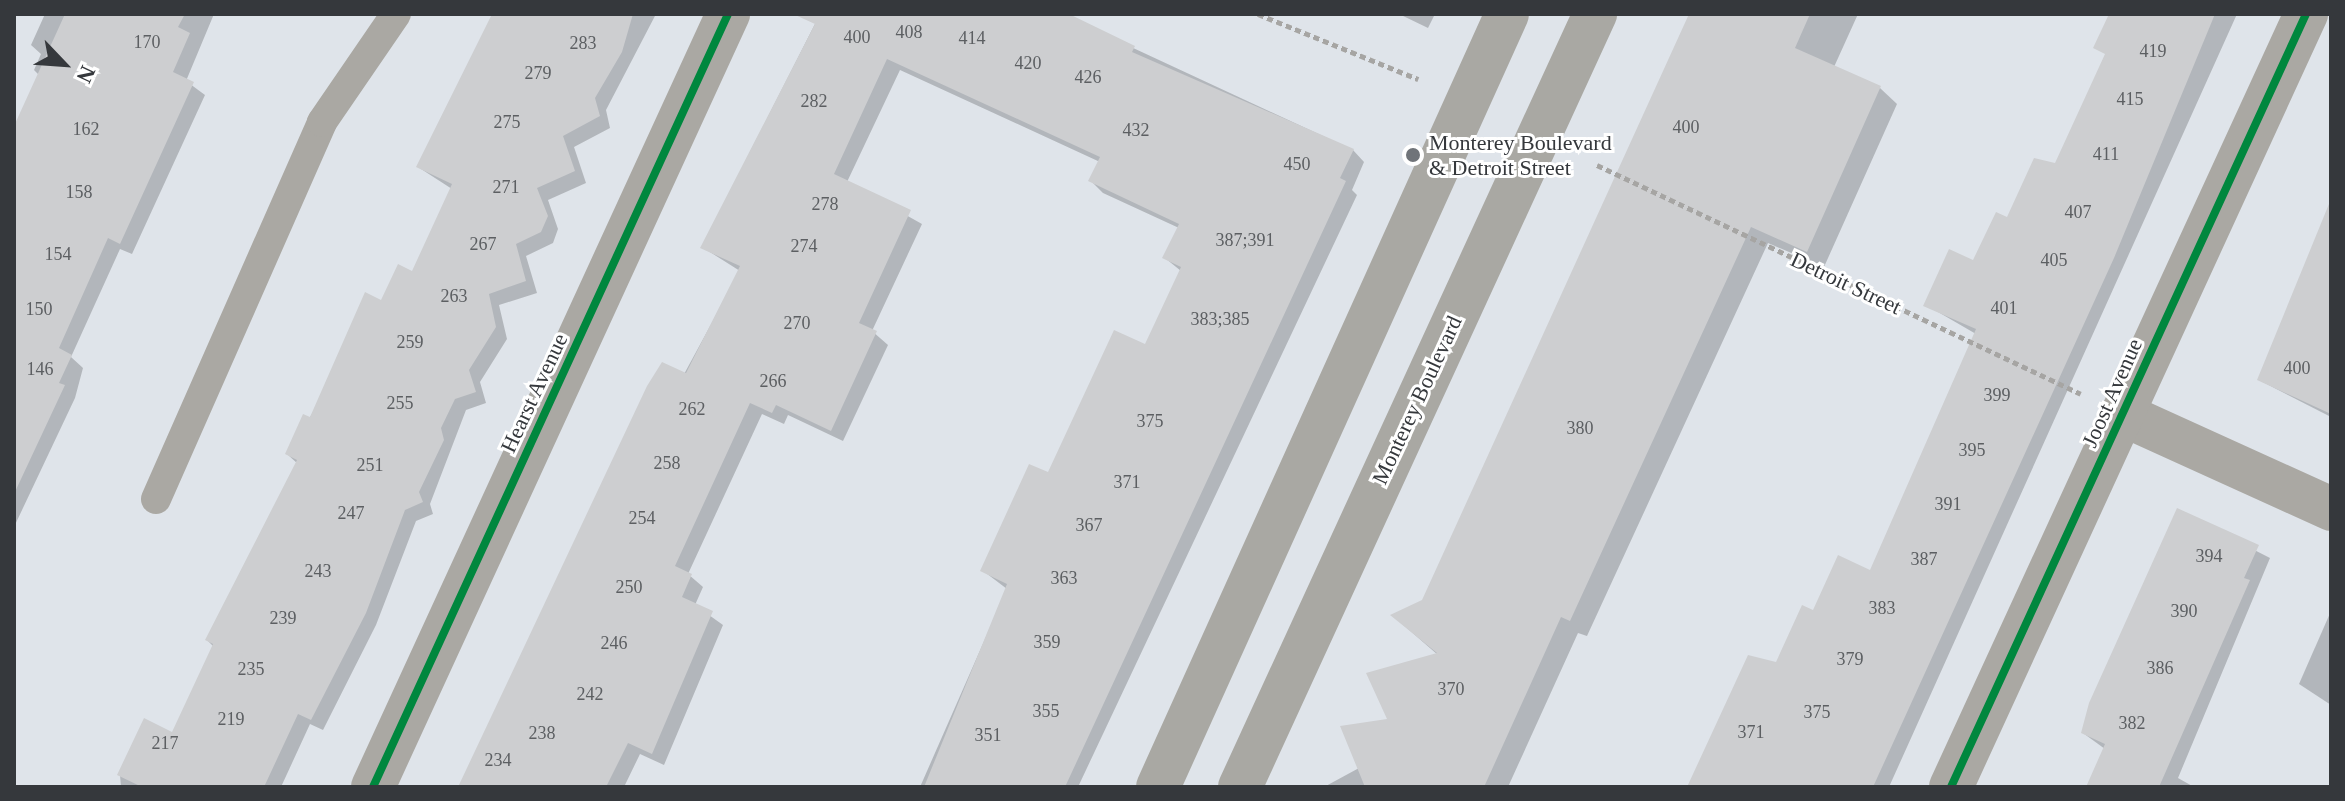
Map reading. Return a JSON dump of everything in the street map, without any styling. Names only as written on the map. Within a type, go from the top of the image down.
[{"type":"main road","points":[[1158,787],[1507,14]]},
{"type":"main road","name":"Monterey Boulevard","points":[[1240,787],[1595,14]]},
{"type":"street","name":"Hearst Avenue","points":[[373,787],[728,14]]},
{"type":"street","name":"Joost Avenue","points":[[1951,787],[2108,408],[2306,14]]},
{"type":"street","points":[[2108,408],[2331,509]]},
{"type":"lane","points":[[156,499],[322,122],[396,14]]},
{"type":"path","points":[[1258,14],[1418,79]]},
{"type":"building","points":[[65,14],[185,14],[178,27],[190,33],[173,72],[194,82],[120,244],[108,238],[59,348],[72,355],[59,383],[65,385],[14,494],[14,126]]},
{"type":"building","points":[[492,14],[633,14],[622,52],[595,98],[600,116],[563,136],[575,171],[537,188],[548,216],[541,232],[516,244],[526,281],[489,294],[496,327],[469,370],[476,392],[455,399],[441,428],[444,440],[419,492],[423,502],[405,510],[366,613],[311,720],[298,714],[264,787],[142,787],[117,775],[144,718],[172,732],[213,644],[205,640],[297,460],[285,454],[303,414],[310,417],[365,292],[381,300],[398,264],[412,271],[452,184],[416,167]]},
{"type":"building","points":[[793,14],[1069,14],[1135,46],[1132,52],[1354,149],[1340,178],[1346,181],[1065,787],[924,787],[1007,584],[980,571],[1029,464],[1048,472],[1114,330],[1145,344],[1181,267],[1162,258],[1179,224],[1088,181],[1100,157],[887,59],[834,174],[911,210],[859,323],[877,331],[831,431],[776,405],[772,413],[750,403],[675,566],[692,574],[682,597],[713,611],[652,754],[628,743],[606,787],[458,787],[647,386],[662,362],[686,373],[740,266],[700,248],[815,24]]},
{"type":"building","points":[[1689,14],[1810,14],[1795,48],[1881,86],[1807,252],[1751,227],[1570,621],[1561,617],[1484,787],[1365,787],[1340,726],[1387,719],[1366,673],[1437,653],[1390,615],[1422,600]]},
{"type":"building","points":[[2109,14],[2215,14],[2114,258],[1873,787],[1687,787],[1748,655],[1776,662],[1802,605],[1813,610],[1838,555],[1870,570],[1976,329],[1923,306],[1949,249],[1973,260],[1996,212],[2007,217],[2034,158],[2055,163],[2105,54],[2093,48]]},
{"type":"building","points":[[2331,199],[2331,414],[2257,380]]},
{"type":"building","points":[[2177,508],[2259,545],[2244,578],[2250,580],[2159,787],[2086,787],[2105,744],[2081,733],[2089,703]]},
{"type":"cycle path","points":[[373,787],[728,14]]},
{"type":"cycle path","points":[[1951,787],[2306,14]]},
{"type":"place","name":"Monterey Boulevard & Detroit Street","points":[[1413,155]]}]
